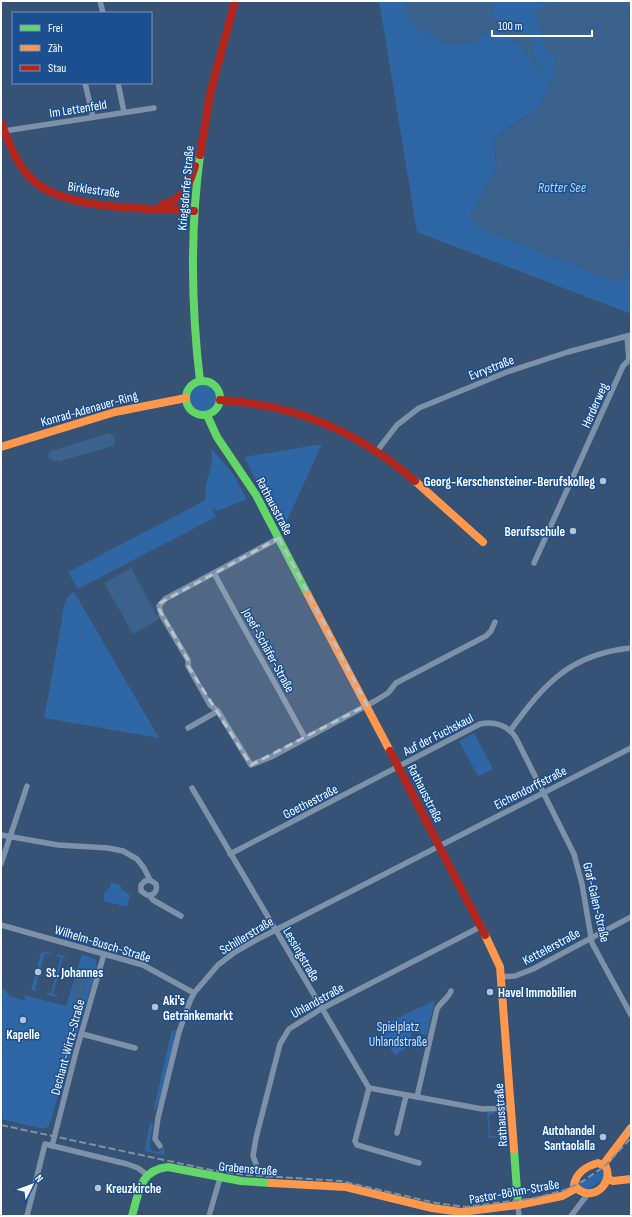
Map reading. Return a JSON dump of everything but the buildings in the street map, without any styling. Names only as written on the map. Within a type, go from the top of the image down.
[{"type":"street","points":[[100,1],[103,12]]},
{"type":"street","name":"Kriegsdorfer Straße","points":[[200,381],[191,304],[194,211],[200,152],[210,90],[235,1]]},
{"type":"street","points":[[85,84],[93,117]]},
{"type":"street","points":[[118,84],[124,112]]},
{"type":"street","name":"Im Lettenfeld","points":[[3,127],[93,117],[154,108]]},
{"type":"street","name":"Birklestraße","points":[[3,127],[17,158],[35,182],[52,193],[66,198],[194,211]]},
{"type":"street","name":"Birklestraße","points":[[150,207],[175,202],[185,193],[200,152]]},
{"type":"street","name":"Evrystraße","points":[[376,451],[397,424],[419,408],[513,369],[568,352],[629,336]]},
{"type":"street","name":"Herderweg","points":[[534,563],[623,366],[629,360],[629,336]]},
{"type":"street","points":[[200,381],[208,382],[214,386],[219,392],[220,400],[214,410],[207,414],[200,415],[192,412],[188,406],[186,398],[190,387],[200,381]]},
{"type":"street","name":"Konrad-Adenauer-Ring","points":[[1,447],[114,411],[186,398]]},
{"type":"street","points":[[220,400],[247,402],[303,415],[348,434],[376,451],[419,485],[483,542]]},
{"type":"street","name":"Rathausstraße","points":[[207,414],[217,440],[247,478],[367,705],[495,953],[501,977],[519,1216]]},
{"type":"street","points":[[279,538],[165,599],[159,606],[161,614],[188,660],[188,666],[210,705],[218,710],[250,765],[271,757],[388,694],[396,683],[486,636],[491,631],[495,622]]},
{"type":"street","name":"Josef-Schäfer-Straße","points":[[214,573],[246,632],[266,664],[305,738]]},
{"type":"street","points":[[543,793],[522,749],[510,731],[539,692],[565,671],[585,659],[598,654],[631,648]]},
{"type":"street","points":[[188,728],[218,710]]},
{"type":"street","name":"Auf der Fuchskaul","points":[[399,767],[480,724],[497,723],[510,731]]},
{"type":"street","name":"Eichendorffstraße","points":[[440,846],[631,748]]},
{"type":"street","name":"Goethestraße","points":[[230,854],[399,767]]},
{"type":"street","points":[[1,864],[27,786]]},
{"type":"street","name":"Lessingstraße","points":[[192,788],[369,1088]]},
{"type":"street","name":"Graf-Galen-Straße","points":[[543,793],[565,834],[576,860],[592,943],[631,1015]]},
{"type":"street","points":[[1,835],[58,845],[123,850],[137,859],[144,868],[150,880],[156,884],[157,888],[150,896]]},
{"type":"street","name":"Schillerstraße","points":[[160,1146],[155,1139],[158,1118],[184,1017],[194,993],[222,962],[239,949],[440,846]]},
{"type":"street","points":[[150,880],[142,883],[141,888],[144,894],[150,896],[153,900],[181,916]]},
{"type":"street","name":"Kettelerstraße","points":[[501,977],[524,973],[631,917]]},
{"type":"street","name":"Wilhelm-Busch-Straße","points":[[1,925],[143,965],[194,993]]},
{"type":"street","name":"Uhlandstraße","points":[[256,1164],[253,1156],[254,1147],[280,1044],[285,1034],[293,1026],[321,1009],[482,926]]},
{"type":"street","name":"Dechant-Wirtz-Straße","points":[[52,1146],[104,954]]},
{"type":"street","points":[[417,1097],[437,1009],[440,1003],[450,995],[451,991]]},
{"type":"street","points":[[82,1034],[135,1048]]},
{"type":"street","points":[[419,1163],[356,1145],[355,1141],[369,1088],[482,1109],[512,1108]]},
{"type":"street","points":[[397,1133],[406,1096]]},
{"type":"street","points":[[603,1165],[631,1128]]},
{"type":"street","points":[[27,1216],[45,1144],[127,1164],[138,1168],[146,1174],[132,1216]]},
{"type":"street","points":[[571,1216],[587,1195],[602,1186],[608,1179],[609,1171],[603,1165],[593,1164],[578,1175],[574,1183],[575,1189],[582,1194],[587,1195]]},
{"type":"street","name":"Grabenstraße","points":[[146,1174],[156,1168],[168,1168],[220,1178],[254,1182],[346,1187],[455,1212]]},
{"type":"street","points":[[209,1216],[220,1178]]},
{"type":"street","points":[[608,1179],[613,1181],[631,1179]]},
{"type":"street","name":"Pastor-Böhm-Straße","points":[[455,1212],[468,1212],[518,1205],[562,1196],[575,1189]]},
{"type":"highlighted area","points":[[279,538],[367,705],[251,765],[188,666],[188,660],[159,609],[160,603]]},
{"type":"green space","points":[[379,1],[404,1],[412,25],[473,43],[493,28],[521,45],[541,73],[536,63],[533,43],[518,31],[492,17],[493,1],[548,2],[545,6],[535,12],[547,53],[556,55],[554,75],[539,107],[493,139],[497,167],[471,213],[625,280],[631,227],[631,314],[417,232]]},
{"type":"green space","points":[[203,385],[212,389],[216,398],[212,407],[203,411],[194,407],[190,398],[194,389]]},
{"type":"green space","points":[[322,444],[285,525],[281,527],[244,457]]},
{"type":"green space","points":[[210,447],[233,474],[247,499],[218,511],[212,508],[216,517],[78,589],[68,572],[206,500],[206,486],[212,461]]},
{"type":"green space","points":[[74,592],[159,738],[44,718],[63,608],[68,597]]},
{"type":"green space","points":[[474,733],[493,769],[478,776],[459,741]]},
{"type":"green space","points":[[111,882],[121,886],[121,889],[130,895],[127,907],[104,901],[104,893],[110,887]]},
{"type":"green space","points":[[49,951],[50,954],[45,953],[35,989],[40,991],[31,990],[41,953]]},
{"type":"green space","points":[[58,954],[68,958],[63,958],[53,994],[58,995],[56,997],[47,995],[46,993],[51,993],[61,957],[56,956]]},
{"type":"green space","points":[[82,954],[95,959],[97,967],[49,1126],[44,1129],[1,1119],[1,988],[6,990],[9,996],[26,1001],[24,995],[66,1006]]},
{"type":"green space","name":"Spielplatz Uhlandstraße","points":[[435,1000],[427,1035],[412,1032],[409,1046],[395,1055],[377,1028]]},
{"type":"green space","points":[[172,1030],[176,1031],[170,1061],[160,1099],[153,1112]]},
{"type":"green space","points":[[494,1111],[494,1114],[489,1115],[490,1136],[507,1136],[489,1138],[487,1112]]},
{"type":"green space","points":[[150,1121],[153,1125],[149,1146],[152,1151],[158,1152],[165,1147],[164,1155],[145,1151]]},
{"type":"green space","points":[[602,1170],[605,1175],[603,1180],[588,1190],[581,1189],[578,1185]]},
{"type":"water","points":[[404,1],[493,1],[492,17],[518,31],[533,43],[536,63],[542,69],[541,74],[520,45],[493,28],[473,43],[448,45],[412,25]]},
{"type":"water","name":"Rotter See","points":[[547,1],[631,1],[631,227],[625,280],[614,281],[494,234],[480,228],[472,220],[471,213],[497,167],[493,140],[539,107],[554,75],[556,55],[547,53],[535,12],[545,6]]},
{"type":"water","points":[[110,433],[114,436],[115,442],[113,446],[60,461],[53,461],[47,456],[51,451]]},
{"type":"water","points":[[131,568],[159,619],[133,634],[104,583]]},
{"type":"water","points":[[82,968],[87,970],[89,976],[83,997],[77,1000],[73,997],[73,990],[76,977]]},
{"type":"railway","points":[[1,1125],[211,1170],[247,1175],[341,1181],[436,1203],[466,1207],[535,1198],[565,1190],[583,1181],[605,1166],[631,1138]]},
{"type":"traffic: fast","points":[[200,155],[193,240],[193,296],[200,381]]},
{"type":"traffic: fast","points":[[200,381],[206,381],[215,386],[219,392],[220,398],[219,404],[215,410],[206,415],[200,415],[191,410],[186,401],[186,395],[191,386],[200,381]]},
{"type":"traffic: fast","points":[[207,415],[217,437],[256,495],[308,595]]},
{"type":"traffic: fast","points":[[514,1149],[518,1205]]},
{"type":"traffic: fast","points":[[132,1216],[142,1184],[151,1173],[158,1169],[168,1167],[241,1181],[271,1183]]},
{"type":"traffic: slow","points":[[1,447],[115,412],[186,398]]},
{"type":"traffic: slow","points":[[415,481],[483,542]]},
{"type":"traffic: slow","points":[[308,595],[390,751]]},
{"type":"traffic: slow","points":[[485,935],[500,967],[514,1149]]},
{"type":"traffic: slow","points":[[603,1165],[631,1128]]},
{"type":"traffic: slow","points":[[598,1163],[606,1167],[608,1174],[603,1186],[593,1193],[580,1191],[574,1185],[577,1177],[586,1168],[598,1163]]},
{"type":"traffic: slow","points":[[608,1179],[613,1181],[631,1179]]},
{"type":"traffic: slow","points":[[271,1183],[346,1187],[432,1208],[461,1212],[518,1205],[562,1196],[575,1189]]},
{"type":"traffic: jam","points":[[200,155],[210,94],[235,1]]},
{"type":"traffic: jam","points":[[1,123],[7,139],[24,171],[36,183],[51,192],[70,199],[112,206],[194,211]]},
{"type":"traffic: jam","points":[[161,205],[169,203],[184,192],[190,181],[195,166]]},
{"type":"traffic: jam","points":[[220,400],[275,408],[325,424],[371,448],[393,463],[415,481]]},
{"type":"traffic: jam","points":[[390,751],[485,935]]},
{"type":"place","name":"Georg-Kerschensteiner-Berufskolleg","points":[[603,481]]},
{"type":"place","name":"Berufsschule","points":[[573,531]]},
{"type":"place","name":"St. Johannes","points":[[38,972]]},
{"type":"place","name":"Havel Immobilien","points":[[490,992]]},
{"type":"place","name":"Aki's Getränkemarkt","points":[[155,1007]]},
{"type":"place","name":"Kapelle","points":[[23,1020]]},
{"type":"place","name":"Autohandel Santaolalla","points":[[603,1137]]},
{"type":"place","name":"Kreuzkirche","points":[[98,1188]]}]
